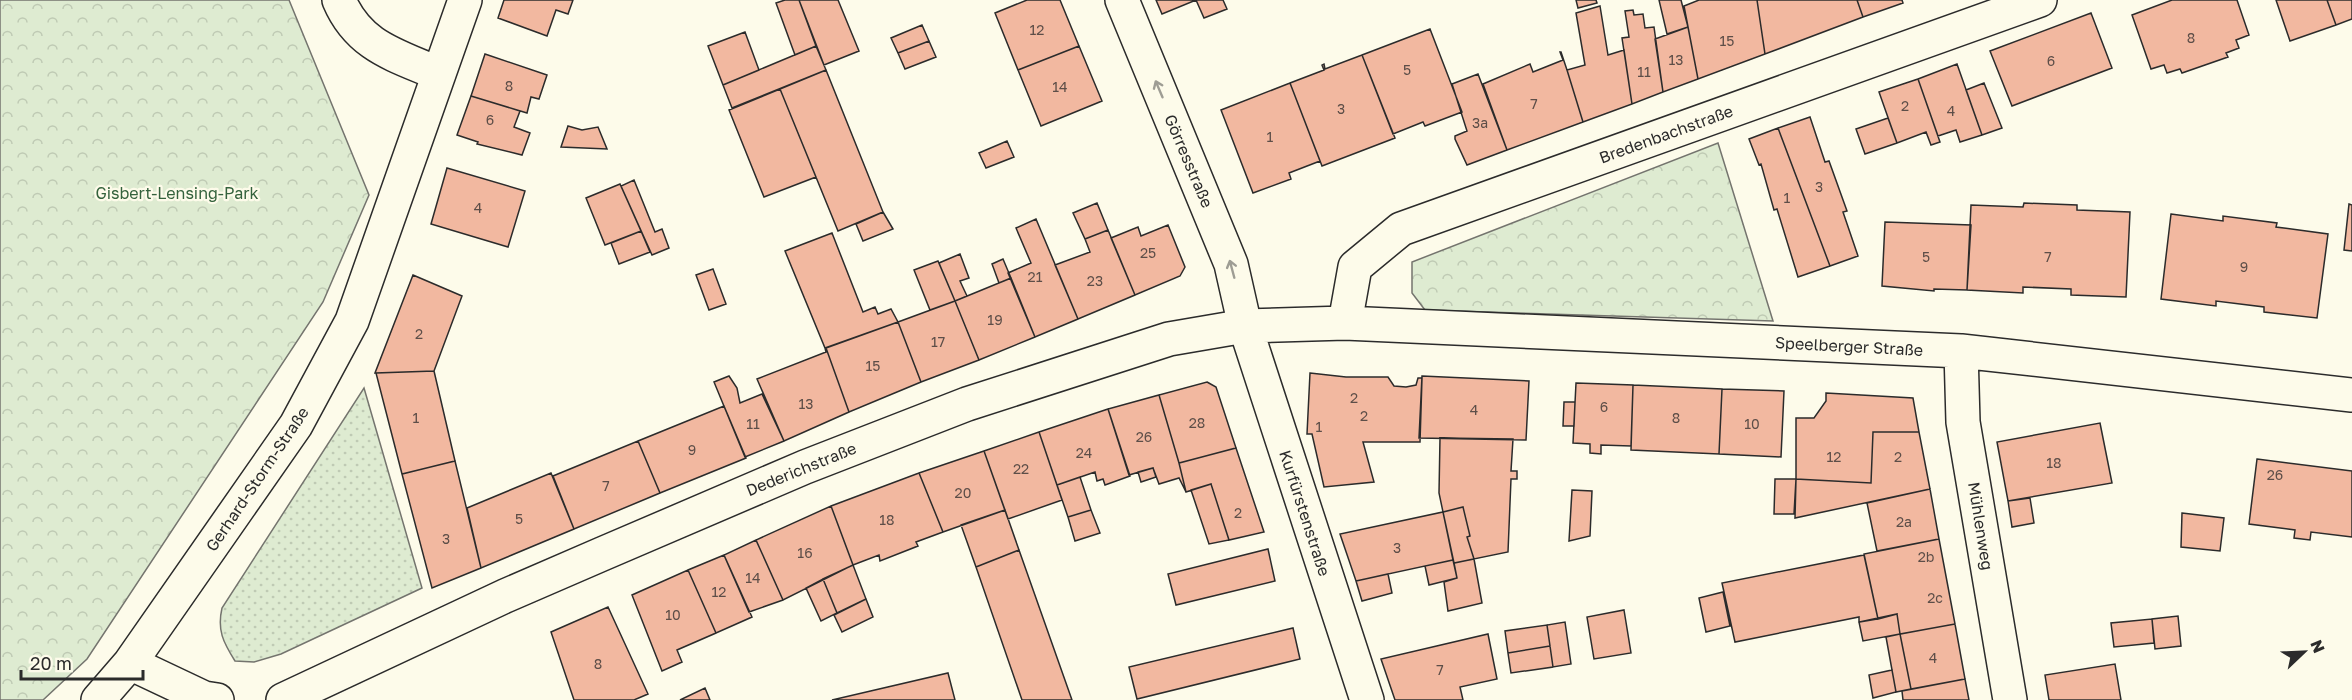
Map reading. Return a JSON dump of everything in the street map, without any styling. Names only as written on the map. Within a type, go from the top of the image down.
[{"type":"street","points":[[339,0],[353,27],[379,47],[439,74]]},
{"type":"street","name":"Gerhard-Storm-Straße","points":[[98,700],[130,663],[296,425],[352,321],[465,0]]},
{"type":"street","name":"Görresstraße","points":[[1122,0],[1231,264],[1245,326]]},
{"type":"street","name":"Bredenbachstraße","points":[[1345,323],[1355,267],[1401,229],[2040,0]]},
{"type":"street","name":"Dederichstraße","points":[[283,700],[505,596],[805,467],[990,396],[1169,339],[1245,326],[1345,323]]},
{"type":"street","name":"Speelberger Straße","points":[[1345,323],[1961,351],[2352,395]]},
{"type":"street","name":"Kurfürstenstraße","points":[[1245,326],[1366,700]]},
{"type":"street","name":"Mühlenweg","points":[[1961,351],[1963,422],[2010,700]]},
{"type":"street","points":[[130,663],[204,698],[217,700]]},
{"type":"green space","name":"Gisbert-Lensing-Park","points":[[0,0],[289,0],[369,195],[323,302],[87,659],[43,700],[0,700]]},
{"type":"green space","points":[[1718,143],[1773,321],[1425,310],[1412,293],[1412,262]]},
{"type":"green space","points":[[364,388],[422,588],[281,654],[254,662],[235,661],[222,636],[220,623],[222,608]]},
{"type":"building","points":[[504,0],[573,0],[568,14],[556,10],[547,36],[498,18]]},
{"type":"building","points":[[785,0],[799,0],[816,46],[795,55],[776,3]]},
{"type":"building","points":[[799,0],[838,0],[859,51],[824,65]]},
{"type":"building","points":[[1027,0],[1060,0],[1079,46],[1018,70],[995,13]]},
{"type":"building","points":[[1156,0],[1196,0],[1162,14]]},
{"type":"building","points":[[1196,0],[1223,0],[1227,9],[1204,18]]},
{"type":"building","points":[[1576,0],[1596,0],[1597,3],[1578,8]]},
{"type":"building","points":[[1659,0],[1681,0],[1688,27],[1667,34]]},
{"type":"building","points":[[1699,0],[1757,0],[1765,54],[1698,79],[1684,6]]},
{"type":"building","points":[[1757,0],[1857,0],[1863,17],[1765,54]]},
{"type":"building","points":[[1857,0],[1902,0],[1903,3],[1863,17]]},
{"type":"building","points":[[2172,0],[2237,0],[2249,35],[2236,40],[2239,48],[2226,53],[2228,57],[2182,73],[2180,69],[2167,73],[2164,65],[2151,69],[2132,15]]},
{"type":"building","points":[[2276,0],[2327,0],[2336,25],[2290,41]]},
{"type":"building","points":[[2327,0],[2352,0],[2352,19],[2336,25]]},
{"type":"building","points":[[1600,6],[1608,55],[1624,50],[1632,104],[1583,122],[1567,70],[1585,65],[1576,13]]},
{"type":"building","points":[[1633,10],[1634,15],[1643,14],[1645,28],[1654,27],[1663,92],[1632,104],[1622,38],[1629,37],[1625,11]]},
{"type":"building","points":[[2091,13],[2112,68],[2012,106],[1990,51]]},
{"type":"building","points":[[922,25],[929,41],[898,53],[891,38]]},
{"type":"building","points":[[1688,27],[1698,79],[1663,92],[1655,39]]},
{"type":"building","points":[[1430,29],[1462,112],[1425,126],[1423,122],[1393,134],[1362,55]]},
{"type":"building","points":[[745,32],[759,70],[723,85],[708,46]]},
{"type":"building","points":[[929,41],[936,57],[905,69],[898,53]]},
{"type":"building","points":[[816,46],[826,70],[732,108],[723,85]]},
{"type":"building","points":[[1079,46],[1102,101],[1041,126],[1018,70]]},
{"type":"building","points":[[1560,52],[1567,70],[1583,122],[1507,150],[1483,84],[1530,64],[1533,72],[1563,60]]},
{"type":"building","points":[[485,54],[547,75],[539,99],[531,97],[527,113],[471,96]]},
{"type":"building","points":[[1362,55],[1395,138],[1322,166],[1290,83],[1324,70],[1322,65],[1324,64],[1325,69]]},
{"type":"building","points":[[1957,64],[1982,135],[1960,142],[1956,130],[1938,136],[1918,79]]},
{"type":"building","points":[[826,70],[883,212],[838,231],[780,89]]},
{"type":"building","points":[[1478,74],[1507,150],[1467,165],[1455,139],[1455,136],[1467,131],[1452,84]]},
{"type":"building","points":[[1918,79],[1940,142],[1931,145],[1926,132],[1897,143],[1879,92]]},
{"type":"building","points":[[1290,83],[1320,161],[1289,173],[1291,179],[1253,193],[1221,110]]},
{"type":"building","points":[[1984,83],[2002,128],[1982,135],[1966,90]]},
{"type":"building","points":[[780,89],[816,177],[764,197],[729,110]]},
{"type":"building","points":[[471,96],[520,111],[514,127],[530,133],[522,155],[477,144],[478,142],[457,135]]},
{"type":"building","points":[[1810,117],[1825,162],[1829,161],[1847,211],[1843,212],[1858,256],[1830,266],[1778,128]]},
{"type":"building","points":[[1888,118],[1897,143],[1865,154],[1856,129]]},
{"type":"building","points":[[568,126],[582,130],[598,127],[607,149],[561,147]]},
{"type":"building","points":[[1778,128],[1830,266],[1798,277],[1777,209],[1774,210],[1761,164],[1759,165],[1749,139]]},
{"type":"building","points":[[1007,141],[1014,157],[986,168],[979,153]]},
{"type":"building","points":[[447,168],[525,191],[508,247],[431,224]]},
{"type":"building","points":[[634,180],[655,232],[662,229],[669,248],[652,255],[621,186]]},
{"type":"building","points":[[620,184],[641,231],[605,245],[586,198]]},
{"type":"building","points":[[1097,203],[1108,230],[1085,239],[1073,213]]},
{"type":"building","points":[[2024,203],[2077,205],[2077,210],[2130,212],[2126,297],[2071,295],[2071,289],[2023,287],[2023,293],[1967,290],[1971,205],[2023,207]]},
{"type":"building","points":[[2349,204],[2352,205],[2352,251],[2344,250]]},
{"type":"building","points":[[883,212],[893,229],[863,241],[856,224]]},
{"type":"building","points":[[2171,214],[2223,221],[2223,216],[2277,223],[2276,227],[2328,234],[2317,318],[2264,312],[2264,307],[2216,301],[2216,306],[2161,299]]},
{"type":"building","points":[[1036,219],[1078,319],[1035,337],[1008,273],[1031,263],[1016,228]]},
{"type":"building","points":[[1885,222],[1971,225],[1967,290],[1934,289],[1934,291],[1882,286]]},
{"type":"building","points":[[1168,225],[1185,267],[1180,276],[1135,295],[1111,238],[1138,227],[1141,236]]},
{"type":"building","points":[[1108,230],[1135,295],[1078,319],[1055,265],[1090,252],[1085,239]]},
{"type":"building","points":[[641,231],[650,252],[619,264],[611,243]]},
{"type":"building","points":[[832,233],[863,312],[875,307],[878,314],[891,309],[898,322],[825,348],[785,251]]},
{"type":"building","points":[[960,254],[969,278],[960,281],[967,296],[955,301],[939,263]]},
{"type":"building","points":[[1003,259],[1011,278],[999,283],[992,264]]},
{"type":"building","points":[[938,261],[955,301],[930,310],[914,270]]},
{"type":"building","points":[[713,269],[726,304],[709,310],[696,275]]},
{"type":"building","points":[[413,275],[462,296],[434,371],[375,373]]},
{"type":"building","points":[[1011,278],[1035,337],[979,360],[955,301]]},
{"type":"building","points":[[955,301],[979,360],[921,382],[898,322]]},
{"type":"building","points":[[898,322],[921,382],[849,412],[826,348]]},
{"type":"building","points":[[825,348],[849,412],[784,441],[757,379],[826,352]]},
{"type":"building","points":[[434,371],[455,461],[402,474],[376,373]]},
{"type":"building","points":[[1310,373],[1346,377],[1388,377],[1394,386],[1406,387],[1416,385],[1418,378],[1422,378],[1420,442],[1363,442],[1374,482],[1324,487],[1312,434],[1307,434]]},
{"type":"building","points":[[729,376],[737,388],[740,403],[762,394],[784,441],[745,457],[714,382]]},
{"type":"building","points":[[1422,376],[1529,381],[1526,440],[1419,438]]},
{"type":"building","points":[[1207,382],[1216,387],[1236,448],[1179,463],[1159,395]]},
{"type":"building","points":[[1576,383],[1633,385],[1631,446],[1601,445],[1601,454],[1590,453],[1590,444],[1573,443]]},
{"type":"building","points":[[1633,385],[1722,389],[1719,454],[1631,450]]},
{"type":"building","points":[[1722,389],[1784,391],[1781,457],[1719,454]]},
{"type":"building","points":[[1826,393],[1913,398],[1919,432],[1873,432],[1871,483],[1796,479],[1796,418],[1814,418],[1826,401]]},
{"type":"building","points":[[1159,395],[1186,492],[1179,478],[1159,484],[1153,468],[1129,475],[1108,409]]},
{"type":"building","points":[[1564,402],[1575,402],[1574,426],[1563,426]]},
{"type":"building","points":[[724,406],[746,458],[660,493],[638,441]]},
{"type":"building","points":[[1108,409],[1130,476],[1105,485],[1103,479],[1097,481],[1095,472],[1057,485],[1039,432]]},
{"type":"building","points":[[2100,423],[2112,483],[2008,501],[1997,442]]},
{"type":"building","points":[[1039,432],[1062,500],[1008,519],[984,451]]},
{"type":"building","points":[[1873,432],[1919,432],[1930,489],[1795,518],[1796,479],[1871,483]]},
{"type":"building","points":[[1440,438],[1513,439],[1511,471],[1517,471],[1517,479],[1511,479],[1508,552],[1474,559],[1467,537],[1470,536],[1463,507],[1443,512],[1439,493]]},
{"type":"building","points":[[638,441],[660,493],[574,529],[553,476]]},
{"type":"building","points":[[1236,448],[1264,532],[1229,540],[1211,484],[1186,492],[1179,463]]},
{"type":"building","points":[[984,451],[1005,510],[943,532],[919,473]]},
{"type":"building","points":[[2257,459],[2352,471],[2352,537],[2311,532],[2310,540],[2294,538],[2295,530],[2249,524]]},
{"type":"building","points":[[455,461],[481,568],[432,588],[402,474]]},
{"type":"building","points":[[1153,468],[1156,477],[1141,482],[1138,472]]},
{"type":"building","points":[[551,473],[574,529],[481,568],[467,508]]},
{"type":"building","points":[[919,473],[943,532],[916,542],[918,546],[880,561],[879,555],[853,565],[831,506]]},
{"type":"building","points":[[1080,477],[1091,510],[1068,517],[1057,485]]},
{"type":"building","points":[[1775,479],[1796,479],[1794,514],[1774,514]]},
{"type":"building","points":[[1211,484],[1229,540],[1209,544],[1191,490]]},
{"type":"building","points":[[1930,489],[1939,539],[1877,551],[1867,503]]},
{"type":"building","points":[[1572,490],[1592,491],[1590,536],[1569,541]]},
{"type":"building","points":[[2030,498],[2034,523],[2012,527],[2008,501]]},
{"type":"building","points":[[831,506],[853,565],[783,600],[756,540]]},
{"type":"building","points":[[1463,507],[1470,536],[1467,537],[1474,559],[1454,563],[1443,512]]},
{"type":"building","points":[[1005,510],[1019,550],[976,567],[961,525]]},
{"type":"building","points":[[1091,510],[1100,533],[1075,541],[1068,517]]},
{"type":"building","points":[[1443,512],[1453,560],[1356,581],[1340,534]]},
{"type":"building","points":[[2182,513],[2224,518],[2220,551],[2181,547]]},
{"type":"building","points":[[1939,539],[1955,624],[1900,634],[1897,614],[1878,619],[1864,554]]},
{"type":"building","points":[[756,540],[783,600],[749,612],[724,555]]},
{"type":"building","points":[[1268,549],[1275,581],[1176,605],[1168,574]]},
{"type":"building","points":[[1019,550],[1072,700],[1022,700],[976,567]]},
{"type":"building","points":[[724,555],[752,617],[716,633],[688,570]]},
{"type":"building","points":[[1864,555],[1878,619],[1859,622],[1859,617],[1735,642],[1722,583]]},
{"type":"building","points":[[1474,559],[1482,603],[1448,611],[1444,582],[1457,578],[1454,563]]},
{"type":"building","points":[[1453,560],[1457,578],[1429,585],[1425,566]]},
{"type":"building","points":[[853,565],[866,599],[837,613],[823,579]]},
{"type":"building","points":[[688,570],[716,633],[677,650],[682,662],[662,671],[632,595]]},
{"type":"building","points":[[1388,574],[1392,593],[1362,601],[1356,581]]},
{"type":"building","points":[[823,579],[837,613],[821,621],[806,588]]},
{"type":"building","points":[[1723,592],[1730,626],[1706,632],[1699,598]]},
{"type":"building","points":[[866,599],[873,617],[842,632],[834,615]]},
{"type":"building","points":[[608,607],[648,694],[634,700],[574,700],[551,632]]},
{"type":"building","points":[[1624,610],[1631,653],[1594,659],[1587,617]]},
{"type":"building","points":[[1897,614],[1900,634],[1863,641],[1859,622]]},
{"type":"building","points":[[2178,616],[2181,646],[2155,649],[2152,619]]},
{"type":"building","points":[[2152,619],[2154,643],[2114,647],[2111,623]]},
{"type":"building","points":[[1565,622],[1571,664],[1553,667],[1547,625]]},
{"type":"building","points":[[1955,624],[1965,679],[1911,689],[1900,634]]},
{"type":"building","points":[[1547,625],[1550,646],[1508,653],[1505,631]]},
{"type":"building","points":[[1293,628],[1300,659],[1137,699],[1129,667]]},
{"type":"building","points":[[1488,634],[1497,679],[1460,687],[1463,700],[1395,700],[1381,659]]},
{"type":"building","points":[[1900,634],[1911,689],[1896,692],[1886,637]]},
{"type":"building","points":[[1550,646],[1553,667],[1511,673],[1508,653]]},
{"type":"building","points":[[2115,664],[2121,700],[2049,700],[2045,675]]},
{"type":"building","points":[[1892,670],[1896,692],[1873,698],[1869,675]]},
{"type":"building","points":[[948,673],[955,700],[832,700]]},
{"type":"building","points":[[1965,679],[1969,700],[1903,700],[1902,691]]},
{"type":"building","points":[[705,688],[710,700],[680,700]]}]
